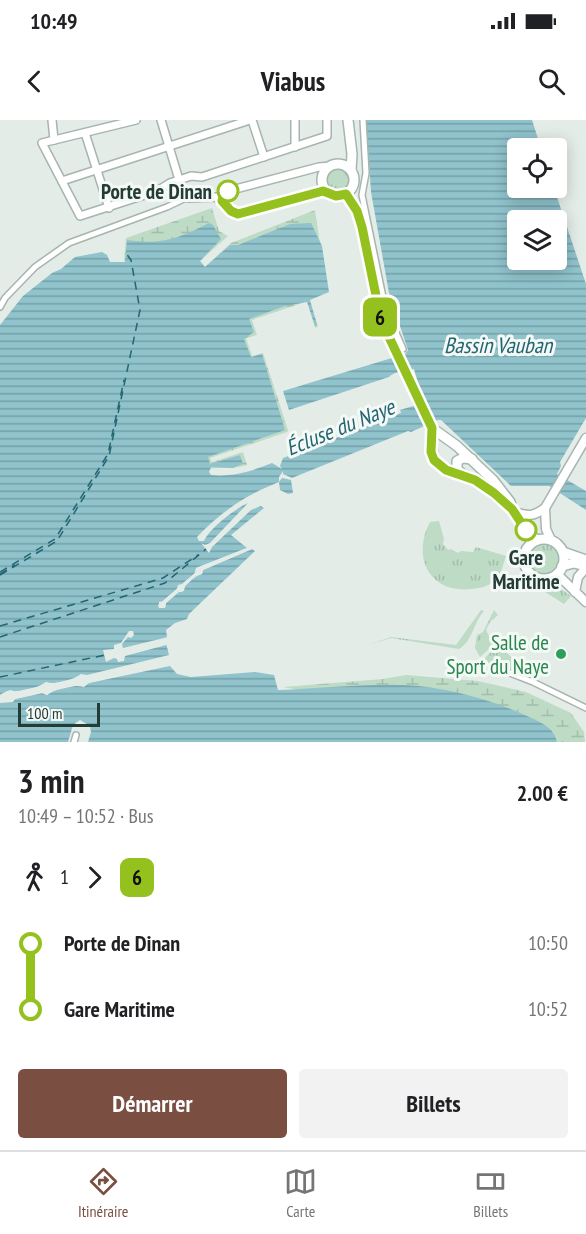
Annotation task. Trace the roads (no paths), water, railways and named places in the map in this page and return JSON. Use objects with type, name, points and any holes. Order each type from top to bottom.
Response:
[{"type":"main road","points":[[348,120],[354,183],[346,194],[336,196],[327,192],[323,184],[326,170],[351,158]]},
{"type":"main road","points":[[336,165],[351,170]]},
{"type":"main road","points":[[346,194],[357,211],[362,227],[378,309],[399,351],[434,433],[431,452],[439,465],[484,486],[513,511]]},
{"type":"main road","points":[[434,433],[472,459],[501,488],[527,532],[539,539],[551,540],[563,552],[586,560]]},
{"type":"main road","points":[[463,475],[457,469],[457,461],[463,458],[472,459]]},
{"type":"main road","points":[[527,532],[528,545]]},
{"type":"main road","points":[[539,539],[528,545],[525,550],[524,562],[529,573],[540,579],[552,577],[574,563],[586,567]]},
{"type":"main road","points":[[560,570],[563,552]]},
{"type":"street","points":[[52,120],[54,140]]},
{"type":"street","points":[[136,120],[42,143],[78,215],[82,216],[110,208],[157,191],[170,183],[180,184],[191,176],[202,177],[327,136],[327,120]]},
{"type":"street","points":[[161,120],[186,198]]},
{"type":"street","points":[[62,181],[251,120],[264,158]]},
{"type":"street","points":[[295,120],[295,147]]},
{"type":"street","points":[[363,120],[366,173],[362,195],[381,291],[399,351]]},
{"type":"street","points":[[85,133],[110,208]]},
{"type":"street","points":[[222,201],[224,194],[228,191],[319,167],[336,165]]},
{"type":"street","points":[[0,307],[5,298],[35,267],[69,243],[186,198],[216,197],[231,211],[242,213],[327,192]]},
{"type":"street","points":[[513,511],[529,517],[538,514],[546,506],[586,438]]},
{"type":"street","points":[[546,506],[546,529],[551,540]]},
{"type":"street","points":[[539,539],[546,529]]},
{"type":"street","points":[[575,592],[578,577],[586,567]]},
{"type":"street","points":[[560,570],[575,592],[586,602]]},
{"type":"street","points":[[502,670],[533,682],[586,708]]},
{"type":"street","points":[[74,742],[76,735]]},
{"type":"water","name":"Bassin Vauban","points":[[366,120],[532,120],[538,138],[507,138],[507,198],[557,198],[561,210],[507,210],[507,270],[567,270],[567,227],[586,284],[586,418],[560,462],[561,466],[557,474],[586,491],[586,510],[549,486],[511,486],[441,420],[292,478],[283,474],[283,471],[279,482],[235,505],[197,537],[199,541],[204,541],[223,519],[248,503],[210,543],[205,545],[201,543],[209,553],[212,547],[251,510],[261,506],[264,508],[231,535],[247,548],[196,568],[195,573],[158,605],[159,608],[165,608],[166,603],[182,592],[190,581],[202,574],[203,570],[252,549],[255,551],[189,614],[187,619],[175,623],[166,630],[165,639],[169,655],[87,675],[81,674],[64,681],[46,682],[28,690],[10,690],[0,695],[0,325],[23,296],[75,257],[102,252],[107,255],[110,262],[125,262],[127,240],[160,241],[188,233],[209,223],[213,225],[221,239],[200,261],[205,267],[230,245],[238,245],[290,224],[311,223],[322,246],[329,292],[310,300],[317,325],[315,326],[307,302],[285,306],[249,319],[254,332],[244,339],[251,357],[262,354],[285,430],[208,457],[210,464],[240,455],[243,464],[233,468],[211,467],[209,472],[211,475],[242,473],[272,463],[282,469],[280,466],[283,458],[401,413],[400,410],[424,403],[414,369],[289,410],[283,391],[405,354],[408,350],[389,293],[371,192]]},
{"type":"water","points":[[282,478],[291,480],[293,493],[288,494],[280,490],[279,482]]},
{"type":"water","points":[[170,666],[177,674],[191,677],[255,672],[274,675],[278,690],[383,685],[447,690],[497,704],[537,720],[553,732],[557,742],[88,742],[90,726],[80,720],[73,725],[68,742],[0,742],[0,703],[13,702],[15,699],[42,693],[47,695],[69,687],[84,687],[89,683]]},
{"type":"place","name":"Porte de Dinan","points":[[228,191]]},
{"type":"place","name":"Gare Maritime","points":[[526,530]]},
{"type":"place","name":"Salle de Sport du Naye","points":[[561,654]]},
{"type":"water label","name":"Écluse du Naye","points":[[340,427]]}]
